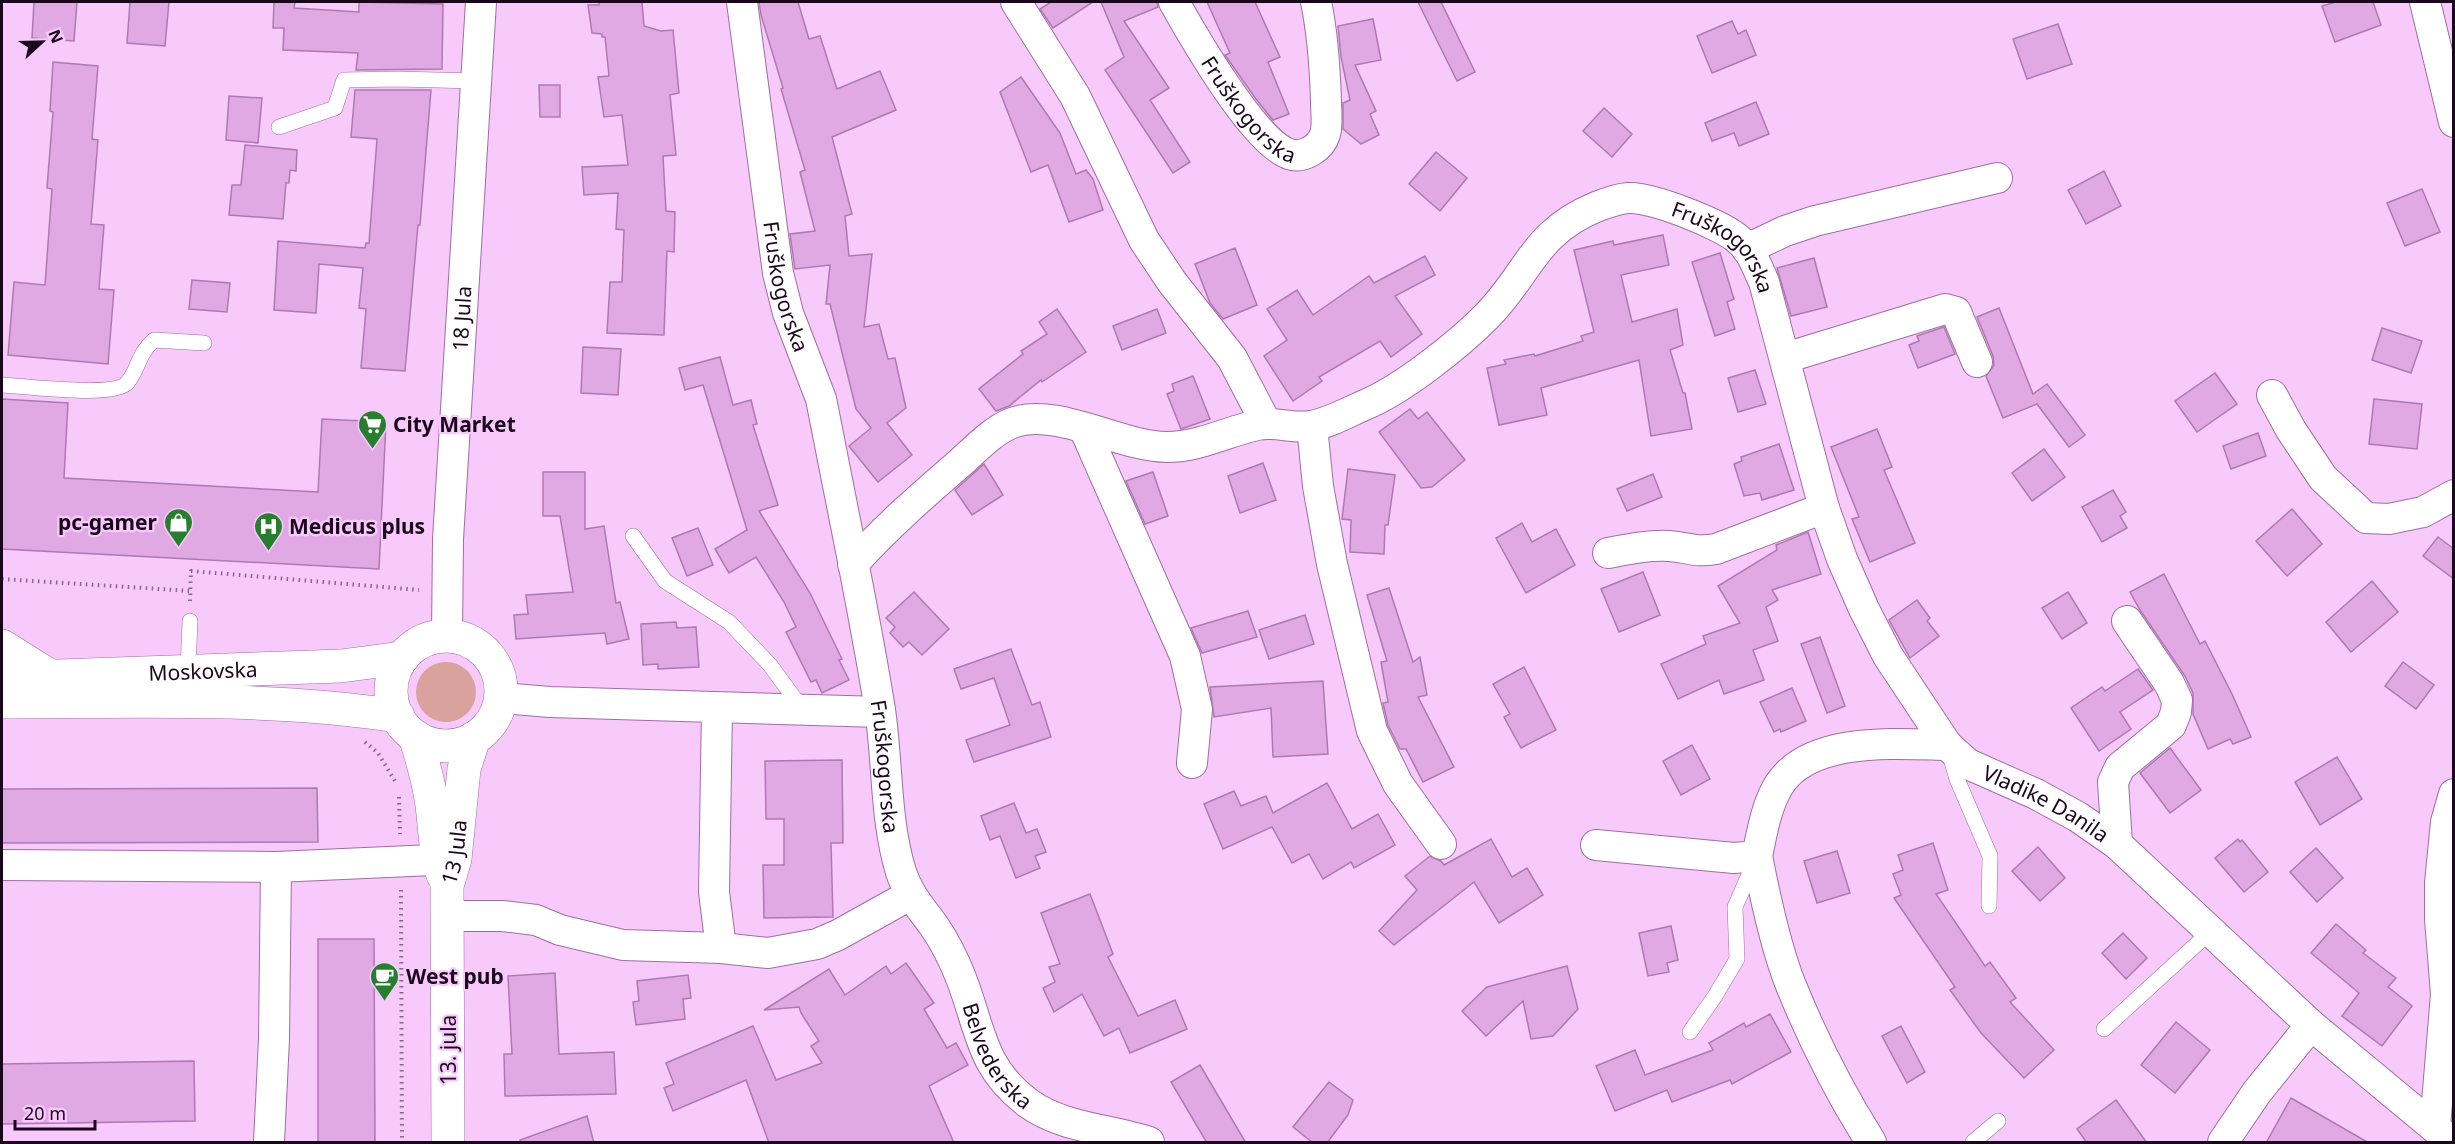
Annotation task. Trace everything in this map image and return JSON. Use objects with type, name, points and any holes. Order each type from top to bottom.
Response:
[{"type":"main road","points":[[447,636],[476,645],[488,655],[496,668],[501,698],[496,714],[487,728],[474,738],[460,744],[444,746],[429,743],[406,726],[392,702],[392,686],[395,671],[402,658],[415,646],[430,639],[447,636]]},
{"type":"main road","points":[[2,646],[50,676]]},
{"type":"main road","name":"Moskovska","points":[[2,678],[344,666],[402,658]]},
{"type":"main road","name":"Moskovska","points":[[2,702],[189,703],[333,707],[406,726]]},
{"type":"main road","name":"13 Jula","points":[[406,726],[426,771],[447,880]]},
{"type":"main road","name":"13 Jula","points":[[447,880],[464,769],[474,738]]},
{"type":"main road","name":"13. jula","points":[[447,880],[448,1143]]},
{"type":"street","name":"18 Jula","points":[[447,636],[448,539],[481,2]]},
{"type":"street","name":"Fruškogorska","points":[[742,2],[778,273],[788,314],[821,399],[880,712],[894,843],[901,873],[910,895]]},
{"type":"street","points":[[1017,2],[1075,96],[1144,240],[1172,282],[1232,358],[1266,423]]},
{"type":"street","name":"Fruškogorska","points":[[1174,2],[1193,37],[1247,117],[1274,145],[1290,155],[1304,155],[1314,150],[1325,134],[1324,48],[1316,2]]},
{"type":"street","points":[[2425,2],[2449,78],[2454,122]]},
{"type":"street","points":[[1747,249],[1785,231],[1815,221],[1997,178]]},
{"type":"street","name":"Fruškogorska","points":[[853,564],[880,533],[994,433],[1014,422],[1040,419],[1084,428],[1136,443],[1165,447],[1193,445],[1266,423],[1312,426],[1371,402],[1401,385],[1488,315],[1541,244],[1563,224],[1587,211],[1629,197],[1668,206],[1739,239],[1747,249],[1764,282],[1824,508],[1842,559],[1888,656],[1947,745]]},
{"type":"street","points":[[1785,358],[1945,309],[1956,312],[1977,362]]},
{"type":"street","points":[[2272,395],[2291,430],[2323,478],[2366,518],[2389,519],[2423,512],[2454,495]]},
{"type":"street","points":[[1312,426],[1318,486],[1332,564],[1372,731],[1398,784],[1441,844]]},
{"type":"street","points":[[1084,428],[1185,656],[1197,709],[1192,763]]},
{"type":"street","points":[[1608,553],[1646,546],[1672,546],[1701,552],[1716,549],[1824,508]]},
{"type":"street","points":[[2117,844],[2113,782],[2120,767],[2171,725],[2176,712],[2176,700],[2169,683],[2127,621]]},
{"type":"street","points":[[501,698],[717,708],[880,712]]},
{"type":"street","points":[[717,708],[714,892],[721,948]]},
{"type":"street","points":[[1871,1143],[1838,1090],[1791,987],[1765,894],[1757,856],[1768,808],[1779,784],[1799,766],[1819,756],[1847,747],[1879,743],[1947,745]]},
{"type":"street","name":"Vladike Danila","points":[[1947,745],[1968,764],[2036,794],[2078,817],[2117,844],[2311,1025],[2444,1135]]},
{"type":"street","points":[[2444,1135],[2446,994],[2440,919],[2447,885],[2446,822],[2454,794]]},
{"type":"street","points":[[1596,845],[1734,858],[1757,856]]},
{"type":"street","points":[[2,865],[276,867],[400,863],[447,880],[502,916],[536,920],[560,930],[623,945],[721,948],[768,953],[817,944],[838,935],[910,895]]},
{"type":"street","points":[[269,1143],[274,1039],[276,867]]},
{"type":"street","name":"Belvederska","points":[[910,895],[951,953],[987,1055],[1004,1082],[1030,1104],[1059,1119],[1149,1143]]},
{"type":"street","points":[[2223,1143],[2257,1092],[2311,1025]]},
{"type":"lane","points":[[279,127],[335,108],[344,80],[476,81]]},
{"type":"lane","points":[[2,385],[96,391],[117,390],[127,383],[143,350],[154,340],[204,343]]},
{"type":"lane","points":[[633,536],[665,581],[729,622],[770,665],[803,710]]},
{"type":"lane","points":[[188,670],[190,621]]},
{"type":"lane","points":[[1947,745],[1957,779],[1990,856],[1989,906]]},
{"type":"lane","points":[[1690,1032],[1737,959],[1735,908],[1757,856]]},
{"type":"lane","points":[[2104,1029],[2211,931]]},
{"type":"lane","points":[[1973,1143],[1998,1121]]},
{"type":"path","points":[[190,621],[191,571],[421,591]]},
{"type":"path","points":[[2,579],[191,591]]},
{"type":"path","points":[[362,740],[378,753],[396,784]]},
{"type":"path","points":[[399,792],[402,1143]]},
{"type":"shaded area","points":[[446,662],[458,664],[471,675],[476,692],[474,704],[463,717],[446,722],[434,720],[421,709],[416,692],[418,680],[429,667]]},
{"type":"building","points":[[34,2],[77,2],[74,41],[32,38]]},
{"type":"building","points":[[130,2],[169,2],[165,46],[127,43]]},
{"type":"building","points":[[274,2],[295,2],[294,8],[359,12],[359,2],[443,4],[442,69],[356,70],[358,53],[283,50],[284,28],[273,28]]},
{"type":"building","points":[[599,2],[642,2],[644,26],[661,31],[673,30],[679,93],[670,95],[676,155],[663,156],[666,211],[675,212],[674,252],[667,251],[664,335],[607,333],[610,282],[622,282],[624,230],[616,229],[618,193],[584,195],[582,167],[628,165],[622,115],[604,117],[598,77],[609,76],[605,37],[602,37],[602,34],[592,33],[588,5],[599,5]]},
{"type":"building","points":[[759,2],[798,2],[809,39],[820,36],[837,89],[880,71],[896,110],[832,137],[852,214],[845,216],[849,256],[872,254],[864,327],[879,324],[888,359],[895,358],[906,408],[887,423],[912,455],[878,482],[849,446],[871,428],[856,409],[830,304],[826,304],[830,265],[795,269],[790,234],[815,231],[800,172],[805,170]]},
{"type":"building","points":[[1051,2],[1093,2],[1053,28],[1040,9]]},
{"type":"building","points":[[1101,2],[1157,2],[1158,7],[1124,21],[1169,88],[1150,100],[1190,162],[1173,173],[1105,70],[1124,57]]},
{"type":"building","points":[[1207,2],[1255,2],[1280,57],[1268,62],[1289,114],[1273,120],[1256,99],[1225,55],[1230,53]]},
{"type":"building","points":[[1418,2],[1441,2],[1475,72],[1457,81]]},
{"type":"building","points":[[2336,2],[2373,2],[2381,25],[2335,42],[2322,6]]},
{"type":"building","points":[[1373,19],[1381,60],[1355,65],[1376,111],[1370,114],[1379,135],[1361,144],[1343,129],[1343,103],[1350,100],[1341,57],[1338,26]]},
{"type":"building","points":[[1732,21],[1738,34],[1746,30],[1756,55],[1712,73],[1697,36]]},
{"type":"building","points":[[2058,24],[2072,64],[2027,79],[2013,39]]},
{"type":"building","points":[[53,62],[98,66],[92,139],[98,140],[91,224],[104,225],[99,289],[114,290],[108,364],[8,355],[14,282],[45,285],[52,189],[47,188],[53,112],[50,111]]},
{"type":"building","points":[[1021,77],[1060,133],[1076,174],[1086,170],[1093,179],[1103,210],[1069,222],[1048,165],[1031,172],[1000,92]]},
{"type":"building","points":[[539,85],[560,85],[560,117],[540,117]]},
{"type":"building","points":[[355,90],[431,90],[405,371],[361,368],[366,309],[359,308],[363,268],[319,264],[316,313],[274,310],[278,241],[365,248],[366,243],[369,243],[377,139],[351,137]]},
{"type":"building","points":[[229,96],[262,98],[258,143],[226,140]]},
{"type":"building","points":[[1756,102],[1769,134],[1739,146],[1734,133],[1712,141],[1705,123]]},
{"type":"building","points":[[1604,108],[1632,134],[1612,157],[1583,131]]},
{"type":"building","points":[[245,145],[297,150],[296,171],[290,170],[289,183],[286,183],[283,219],[229,215],[232,185],[241,185]]},
{"type":"building","points":[[1436,152],[1467,178],[1440,211],[1409,184]]},
{"type":"building","points":[[2104,171],[2121,206],[2086,224],[2068,190]]},
{"type":"building","points":[[2422,189],[2440,232],[2405,246],[2387,203]]},
{"type":"building","points":[[1663,235],[1669,265],[1621,275],[1632,322],[1677,309],[1683,345],[1670,350],[1683,393],[1685,393],[1692,429],[1651,436],[1639,360],[1541,388],[1547,415],[1499,425],[1487,368],[1506,364],[1504,360],[1534,354],[1535,356],[1583,341],[1581,336],[1594,332],[1574,250],[1613,241],[1614,245]]},
{"type":"building","points":[[1235,248],[1257,305],[1223,319],[1210,303],[1195,264]]},
{"type":"building","points":[[1720,253],[1734,299],[1727,302],[1735,329],[1715,336],[1692,262]]},
{"type":"building","points":[[1425,256],[1435,275],[1395,296],[1422,334],[1391,357],[1380,341],[1319,377],[1322,381],[1293,401],[1264,356],[1287,340],[1267,309],[1297,290],[1313,315],[1369,276],[1374,283]]},
{"type":"building","points":[[1814,258],[1827,307],[1791,316],[1777,268]]},
{"type":"building","points":[[192,280],[230,283],[227,312],[189,309]]},
{"type":"building","points":[[1999,308],[2033,394],[2047,384],[2085,435],[2069,447],[2037,404],[2003,418],[1986,376],[1994,365],[1993,356],[1977,317]]},
{"type":"building","points":[[1057,309],[1086,352],[1042,382],[1041,380],[1009,406],[996,411],[979,389],[1023,354],[1021,351],[1047,334],[1039,322]]},
{"type":"building","points":[[1157,309],[1166,333],[1122,350],[1113,326]]},
{"type":"building","points":[[1944,327],[1955,354],[1918,368],[1909,345],[1919,341],[1917,336]]},
{"type":"building","points":[[2382,328],[2422,341],[2411,373],[2372,360]]},
{"type":"building","points":[[583,347],[621,349],[618,395],[581,393]]},
{"type":"building","points":[[720,357],[733,405],[751,400],[757,424],[753,425],[778,505],[759,511],[810,593],[842,659],[839,660],[849,680],[822,693],[816,680],[811,682],[786,632],[796,627],[784,602],[756,557],[729,573],[715,549],[747,530],[703,385],[685,390],[679,368]]},
{"type":"building","points":[[1755,370],[1766,404],[1738,412],[1728,378]]},
{"type":"building","points":[[2215,373],[2237,404],[2197,432],[2175,401]]},
{"type":"building","points":[[1193,376],[1210,419],[1181,429],[1167,394],[1174,391],[1172,384]]},
{"type":"building","points":[[2,399],[68,403],[64,478],[318,492],[322,419],[386,422],[379,569],[2,549]]},
{"type":"building","points":[[2374,399],[2422,404],[2417,449],[2369,444]]},
{"type":"building","points":[[1410,409],[1418,419],[1427,412],[1465,460],[1432,487],[1421,488],[1379,432]]},
{"type":"building","points":[[1877,429],[1892,467],[1884,470],[1915,543],[1870,562],[1852,519],[1859,517],[1831,447]]},
{"type":"building","points":[[2258,433],[2266,456],[2231,469],[2223,446]]},
{"type":"building","points":[[1779,444],[1794,490],[1762,500],[1760,493],[1744,496],[1734,464],[1742,461],[1741,457]]},
{"type":"building","points":[[2044,449],[2065,477],[2032,501],[2012,473]]},
{"type":"building","points":[[1263,463],[1276,500],[1240,513],[1228,476]]},
{"type":"building","points":[[984,464],[1003,495],[972,515],[955,490]]},
{"type":"building","points":[[1348,469],[1395,475],[1388,525],[1385,525],[1384,554],[1350,552],[1351,520],[1342,519]]},
{"type":"building","points":[[543,472],[585,472],[585,529],[604,526],[616,603],[620,602],[629,639],[607,644],[605,633],[516,639],[514,615],[528,614],[526,595],[573,592],[560,516],[543,516]]},
{"type":"building","points":[[1153,472],[1168,516],[1145,524],[1126,481]]},
{"type":"building","points":[[1653,474],[1662,497],[1627,511],[1617,489]]},
{"type":"building","points":[[2113,490],[2126,512],[2120,516],[2127,528],[2102,542],[2082,507]]},
{"type":"building","points":[[2292,509],[2322,544],[2287,576],[2256,541]]},
{"type":"building","points":[[1522,523],[1532,542],[1556,529],[1575,565],[1526,593],[1496,538]]},
{"type":"building","points":[[698,528],[713,565],[687,576],[672,538]]},
{"type":"building","points":[[1808,532],[1821,574],[1772,590],[1778,600],[1766,607],[1778,641],[1753,650],[1764,680],[1724,694],[1719,680],[1678,699],[1661,664],[1706,644],[1703,636],[1740,623],[1718,586],[1777,550],[1776,545]]},
{"type":"building","points":[[2438,537],[2454,549],[2454,579],[2423,556]]},
{"type":"building","points":[[1643,572],[1660,615],[1619,632],[1601,589]]},
{"type":"building","points":[[2164,574],[2200,644],[2205,641],[2251,737],[2233,744],[2230,739],[2208,749],[2193,714],[2193,693],[2185,676],[2130,592]]},
{"type":"building","points":[[2372,581],[2398,612],[2351,652],[2326,622]]},
{"type":"building","points":[[1389,588],[1413,662],[1420,657],[1427,695],[1418,697],[1454,767],[1423,782],[1406,749],[1400,749],[1388,725],[1383,703],[1388,702],[1381,662],[1387,661],[1367,595]]},
{"type":"building","points":[[914,592],[949,629],[922,655],[909,642],[903,647],[890,633],[895,627],[886,618]]},
{"type":"building","points":[[2068,592],[2087,623],[2062,639],[2042,608]]},
{"type":"building","points":[[1917,600],[1930,618],[1927,621],[1939,636],[1910,658],[1889,620]]},
{"type":"building","points":[[1248,611],[1257,637],[1202,653],[1191,628]]},
{"type":"building","points":[[1305,615],[1314,644],[1269,659],[1259,630]]},
{"type":"building","points":[[676,622],[677,628],[696,627],[699,667],[658,669],[658,664],[643,665],[641,624]]},
{"type":"building","points":[[1820,637],[1845,706],[1827,713],[1801,644]]},
{"type":"building","points":[[1011,649],[1032,705],[1040,702],[1051,737],[974,762],[966,740],[1010,725],[994,678],[961,689],[954,669]]},
{"type":"building","points":[[2403,662],[2434,685],[2416,709],[2385,686]]},
{"type":"building","points":[[1524,667],[1556,730],[1521,748],[1504,717],[1510,714],[1493,684]]},
{"type":"building","points":[[2138,669],[2153,690],[2120,712],[2131,729],[2099,751],[2071,708],[2102,687],[2105,691]]},
{"type":"building","points":[[1323,681],[1328,754],[1273,757],[1271,708],[1214,717],[1210,687]]},
{"type":"building","points":[[1792,688],[1806,721],[1781,732],[1780,729],[1774,732],[1760,702]]},
{"type":"building","points":[[1692,745],[1710,779],[1681,795],[1663,761]]},
{"type":"building","points":[[2170,748],[2201,790],[2170,813],[2140,773]]},
{"type":"building","points":[[2337,757],[2362,799],[2320,825],[2295,782]]},
{"type":"building","points":[[842,760],[843,843],[831,843],[833,917],[764,918],[763,865],[784,865],[784,819],[766,819],[765,761]]},
{"type":"building","points":[[1327,783],[1352,829],[1378,814],[1395,845],[1354,868],[1351,862],[1323,879],[1309,854],[1292,863],[1272,827],[1223,849],[1204,804],[1234,791],[1241,806],[1266,796],[1273,813]]},
{"type":"building","points":[[317,788],[318,842],[2,843],[2,789]]},
{"type":"building","points":[[1014,803],[1026,833],[1037,829],[1046,852],[1035,856],[1040,868],[1016,878],[1000,836],[990,840],[981,816]]},
{"type":"building","points":[[1491,839],[1512,877],[1527,868],[1543,895],[1499,923],[1474,882],[1394,945],[1379,931],[1417,890],[1405,876],[1430,856],[1444,865]]},
{"type":"building","points":[[2238,839],[2240,842],[2242,840],[2268,872],[2244,892],[2215,858]]},
{"type":"building","points":[[1933,843],[1948,890],[1936,894],[1985,966],[1990,962],[2016,998],[2010,1002],[2054,1050],[2024,1078],[1981,1033],[1950,990],[1955,987],[1894,898],[1901,895],[1893,874],[1903,870],[1898,855]]},
{"type":"building","points":[[2038,847],[2065,878],[2040,901],[2012,871]]},
{"type":"building","points":[[2316,848],[2343,878],[2317,902],[2290,872]]},
{"type":"building","points":[[1837,851],[1850,893],[1817,903],[1804,861]]},
{"type":"building","points":[[1090,894],[1113,954],[1108,957],[1138,1016],[1175,1000],[1187,1029],[1130,1053],[1119,1028],[1104,1036],[1082,994],[1054,1012],[1043,988],[1055,982],[1049,967],[1060,964],[1041,913]]},
{"type":"building","points":[[2336,924],[2366,950],[2363,953],[2396,978],[2388,987],[2412,1006],[2382,1046],[2342,1016],[2359,993],[2311,953]]},
{"type":"building","points":[[1671,926],[1678,960],[1667,963],[1669,972],[1648,976],[1639,933]]},
{"type":"building","points":[[2123,933],[2147,958],[2126,979],[2102,953]]},
{"type":"building","points":[[318,939],[374,939],[375,1143],[318,1143]]},
{"type":"building","points":[[906,963],[934,1003],[924,1009],[947,1048],[956,1043],[968,1065],[929,1086],[954,1143],[769,1143],[746,1080],[673,1111],[664,1088],[674,1084],[666,1063],[753,1026],[776,1080],[822,1063],[811,1046],[819,1041],[799,1007],[764,1010],[829,969],[845,995],[886,966],[891,974]]},
{"type":"building","points":[[1567,966],[1578,1009],[1553,1036],[1531,1039],[1523,1001],[1486,1036],[1462,1011],[1487,987]]},
{"type":"building","points":[[555,973],[559,1054],[614,1052],[616,1094],[505,1096],[504,1054],[512,1054],[508,976]]},
{"type":"building","points":[[688,975],[691,998],[683,999],[685,1019],[636,1025],[633,1002],[639,1001],[637,981]]},
{"type":"building","points":[[1770,1014],[1791,1052],[1732,1084],[1730,1080],[1672,1102],[1667,1090],[1615,1111],[1596,1066],[1635,1050],[1645,1075],[1713,1050],[1709,1043],[1744,1023],[1746,1027]]},
{"type":"building","points":[[2176,1022],[2210,1050],[2175,1093],[2141,1065]]},
{"type":"building","points":[[1901,1026],[1925,1072],[1907,1083],[1882,1036]]},
{"type":"building","points":[[194,1061],[195,1121],[2,1124],[2,1064]]},
{"type":"building","points":[[1200,1065],[1246,1143],[1207,1143],[1171,1082]]},
{"type":"building","points":[[1329,1082],[1353,1100],[1348,1115],[1327,1143],[1313,1143],[1293,1127]]},
{"type":"building","points":[[2291,1098],[2369,1143],[2266,1143]]},
{"type":"building","points":[[2116,1100],[2147,1143],[2087,1143],[2077,1129]]},
{"type":"building","points":[[587,1116],[594,1143],[520,1143],[520,1140]]},
{"type":"place","name":"City Market","points":[[372,450]]},
{"type":"place","name":"pc-gamer","points":[[178,548]]},
{"type":"place","name":"Medicus plus","points":[[268,552]]},
{"type":"place","name":"West pub","points":[[385,1002]]}]
